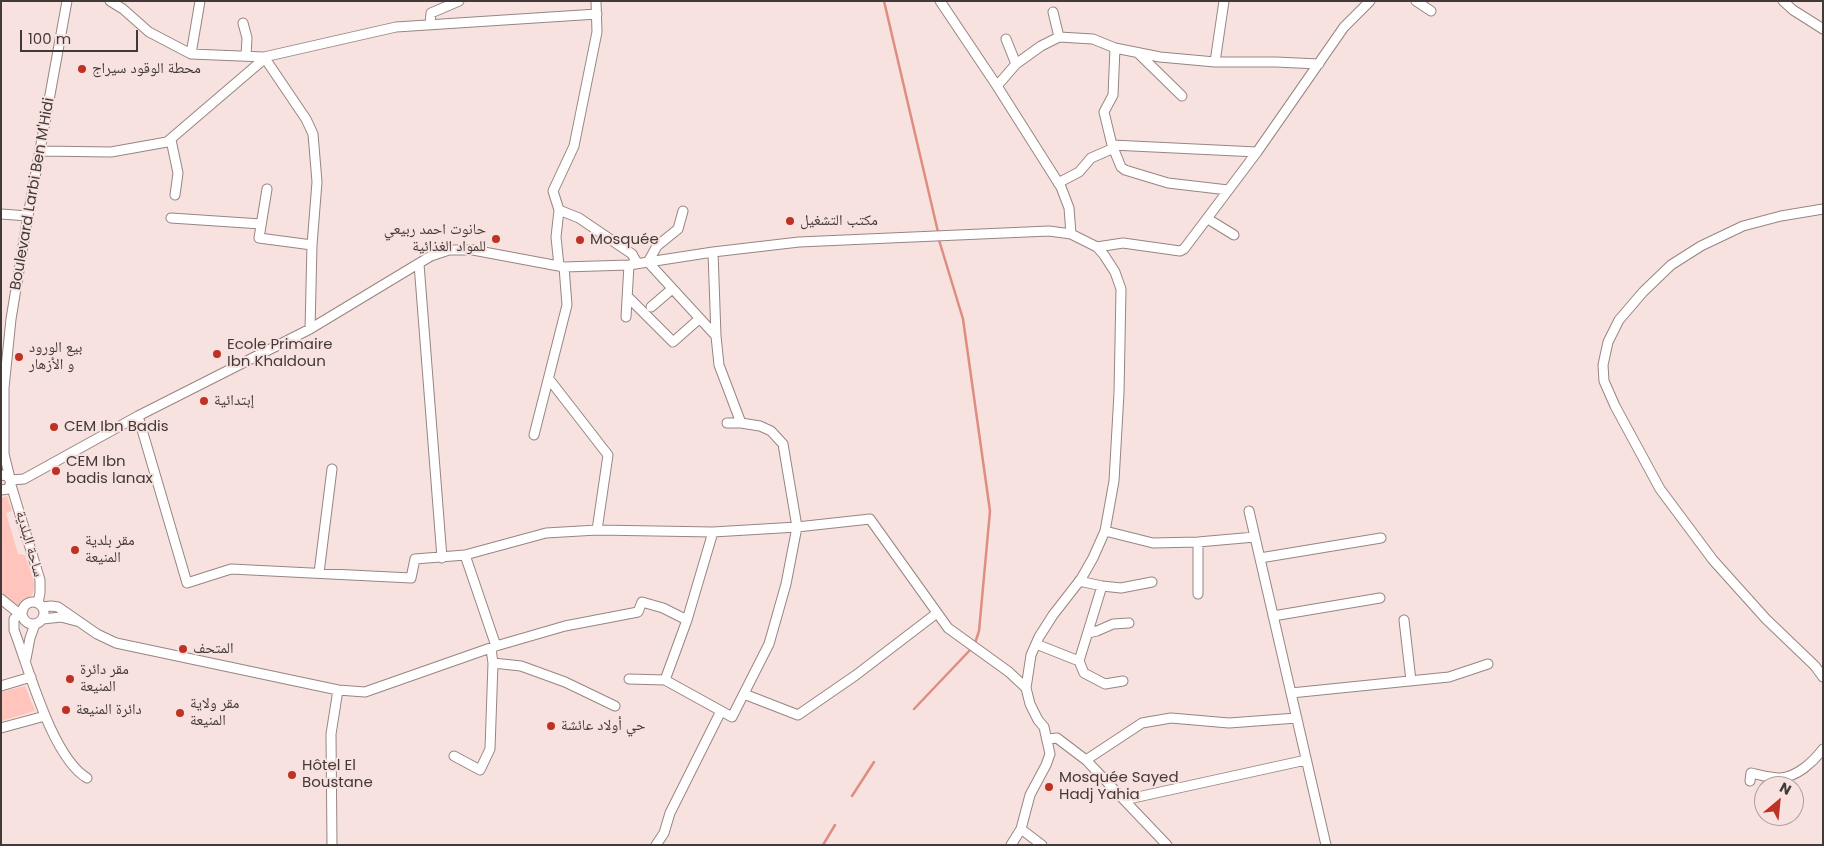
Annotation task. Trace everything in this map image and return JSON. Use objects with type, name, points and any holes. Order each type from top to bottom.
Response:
[{"type":"street","name":"Boulevard Larbi Ben M'Hidi","points":[[8,480],[3,434],[3,391],[11,319],[67,1]]},
{"type":"street","points":[[110,1],[125,5],[149,32],[191,54],[264,58],[396,27],[597,14]]},
{"type":"street","points":[[191,54],[200,1]]},
{"type":"street","points":[[430,24],[431,13],[459,1]]},
{"type":"street","points":[[534,435],[567,305],[556,237],[559,210],[553,191],[574,146],[598,32],[596,1]]},
{"type":"street","points":[[940,1],[997,86],[1058,183],[1069,208],[1071,234]]},
{"type":"street","points":[[1215,62],[1224,1]]},
{"type":"street","points":[[1097,247],[1123,243],[1180,251],[1184,248],[1208,219],[1257,152],[1344,27],[1370,1]]},
{"type":"street","points":[[1416,1],[1431,11]]},
{"type":"street","points":[[1783,1],[1793,10],[1823,29]]},
{"type":"street","points":[[1053,12],[1059,37]]},
{"type":"street","points":[[243,23],[247,38],[246,56]]},
{"type":"street","points":[[997,86],[1016,64],[1041,46],[1059,37],[1093,39],[1116,48],[1160,57],[1215,62],[1319,64]]},
{"type":"street","points":[[1006,39],[1016,64]]},
{"type":"street","points":[[1116,48],[1113,95],[1104,112],[1113,147],[1121,167],[1128,171],[1168,183],[1228,190]]},
{"type":"street","points":[[1138,53],[1182,96]]},
{"type":"street","points":[[40,151],[110,152],[167,142],[264,58]]},
{"type":"street","points":[[264,58],[306,119],[313,134],[317,182],[312,245],[310,328]]},
{"type":"street","points":[[171,140],[178,174],[175,195]]},
{"type":"street","points":[[1058,183],[1078,172],[1092,158],[1113,147],[1257,152]]},
{"type":"street","points":[[267,189],[259,238],[312,245]]},
{"type":"street","points":[[1823,209],[1781,216],[1743,226],[1701,246],[1671,265],[1643,292],[1620,320],[1608,342],[1603,365],[1604,381],[1615,406],[1660,488],[1713,560],[1766,619],[1816,666],[1823,677]]},
{"type":"street","points":[[559,210],[579,218],[632,254],[633,264],[626,317]]},
{"type":"street","points":[[648,262],[657,246],[678,229],[683,211]]},
{"type":"street","points":[[1,214],[28,216]]},
{"type":"street","points":[[171,218],[262,224]]},
{"type":"street","points":[[1208,219],[1234,236]]},
{"type":"street","points":[[1,490],[8,489],[8,480],[24,479],[138,416],[310,328],[431,256],[449,250],[460,249],[491,252],[562,267],[633,264],[713,252],[808,242],[1050,231],[1071,234],[1097,247],[1115,272],[1121,289],[1119,393],[1114,482],[1105,531],[1093,558],[1079,581],[1053,615],[1031,655],[1026,688],[1030,704],[1044,727],[1050,754],[1030,795],[1021,829],[1011,845]]},
{"type":"street","points":[[713,252],[719,365],[741,423]]},
{"type":"street","points":[[648,262],[716,336]]},
{"type":"street","points":[[419,264],[442,558]]},
{"type":"street","points":[[651,307],[672,289]]},
{"type":"street","points":[[628,297],[673,342],[699,319]]},
{"type":"street","points":[[1,321],[11,319]]},
{"type":"street","points":[[549,379],[608,455],[597,530]]},
{"type":"street","points":[[138,416],[187,583],[231,569],[411,578],[415,559],[465,555],[546,533],[597,530],[713,532],[797,528],[870,520],[948,628],[1009,672],[1026,688]]},
{"type":"street","points":[[629,679],[665,680],[732,717],[769,644],[786,584],[797,528],[783,444],[771,431],[760,426],[741,423],[727,424]]},
{"type":"street","points":[[319,573],[332,469]]},
{"type":"street","name":"ساحة البلدية","points":[[8,480],[40,580],[40,605]]},
{"type":"street","points":[[1249,511],[1326,845]]},
{"type":"street","points":[[1105,531],[1153,543],[1198,542],[1255,537]]},
{"type":"street","points":[[665,680],[687,620],[713,532]]},
{"type":"street","points":[[1260,558],[1381,538]]},
{"type":"street","points":[[1198,542],[1198,594]]},
{"type":"street","points":[[454,756],[480,770],[490,749],[494,647],[465,555]]},
{"type":"street","points":[[1079,581],[1121,588],[1152,582]]},
{"type":"street","points":[[1078,661],[1102,586]]},
{"type":"street","points":[[1273,616],[1380,598]]},
{"type":"street","points":[[1,599],[5,608],[21,613],[28,622],[61,617],[81,622]]},
{"type":"street","points":[[87,778],[74,768],[44,716],[14,630],[14,623],[31,602],[58,607],[97,634],[116,643],[338,690],[365,692],[494,647],[565,626],[638,612],[642,602],[663,608],[687,620]]},
{"type":"street","points":[[26,662],[28,646],[44,612],[40,605]]},
{"type":"street","points":[[744,694],[798,715],[856,675],[937,613]]},
{"type":"street","points":[[1404,620],[1411,681]]},
{"type":"street","points":[[1088,633],[1113,624],[1129,623]]},
{"type":"street","points":[[1036,644],[1078,661],[1084,673],[1105,684],[1123,681]]},
{"type":"street","points":[[493,663],[521,666],[565,682],[616,706]]},
{"type":"street","points":[[1291,693],[1449,676],[1488,664]]},
{"type":"street","points":[[1,686],[31,677]]},
{"type":"street","points":[[332,845],[332,734],[338,690]]},
{"type":"street","points":[[656,845],[664,833],[670,813],[721,711]]},
{"type":"street","points":[[1,728],[44,716]]},
{"type":"street","points":[[1086,760],[1142,723],[1171,718],[1229,723],[1297,718]]},
{"type":"street","points":[[1048,739],[1057,738],[1086,760],[1167,845]]},
{"type":"street","points":[[1791,776],[1800,771],[1823,749]]},
{"type":"street","points":[[1124,800],[1306,760]]},
{"type":"street","points":[[1750,781],[1751,774],[1758,776]]},
{"type":"street","points":[[1021,829],[1042,845]]},
{"type":"shaded area","points":[[7,496],[12,511],[6,513],[18,554],[25,555],[34,584],[31,596],[18,605],[5,599],[1,588],[1,498]]},
{"type":"shaded area","points":[[25,686],[35,711],[1,721],[1,692]]},
{"type":"waterway","points":[[884,1],[938,232]]},
{"type":"waterway","points":[[939,240],[963,319],[990,511],[979,631],[975,643]]},
{"type":"waterway","points":[[914,709],[971,649]]},
{"type":"waterway","points":[[852,796],[874,762]]},
{"type":"waterway","points":[[823,845],[835,825]]},
{"type":"place","name":"محطة الوقود سيراج","points":[[82,69]]},
{"type":"place","name":"مكتب التشغيل","points":[[790,221]]},
{"type":"place","name":"حانوت احمد ربيعي للمواد الغذائية","points":[[496,239]]},
{"type":"place","name":"Mosquée","points":[[580,240]]},
{"type":"place","name":"Ecole Primaire Ibn Khaldoun","points":[[217,354]]},
{"type":"place","name":"بيع الورود و الأزهار","points":[[19,357]]},
{"type":"place","name":"إبتدائية","points":[[204,401]]},
{"type":"place","name":"CEM Ibn Badis","points":[[54,427]]},
{"type":"place","name":"CEM Ibn badis lanax","points":[[56,471]]},
{"type":"place","name":"مقر بلدية المنيعة","points":[[75,550]]},
{"type":"place","name":"المتحف","points":[[183,649]]},
{"type":"place","name":"مقر دائرة المنيعة","points":[[70,679]]},
{"type":"place","name":"دائرة المنيعة","points":[[66,710]]},
{"type":"place","name":"مقر ولاية المنيعة","points":[[180,713]]},
{"type":"place","name":"حي أولاد عائشة","points":[[551,726]]},
{"type":"place","name":"Hôtel El Boustane","points":[[292,775]]},
{"type":"place","name":"Mosquée Sayed Hadj Yahia","points":[[1049,787]]}]
